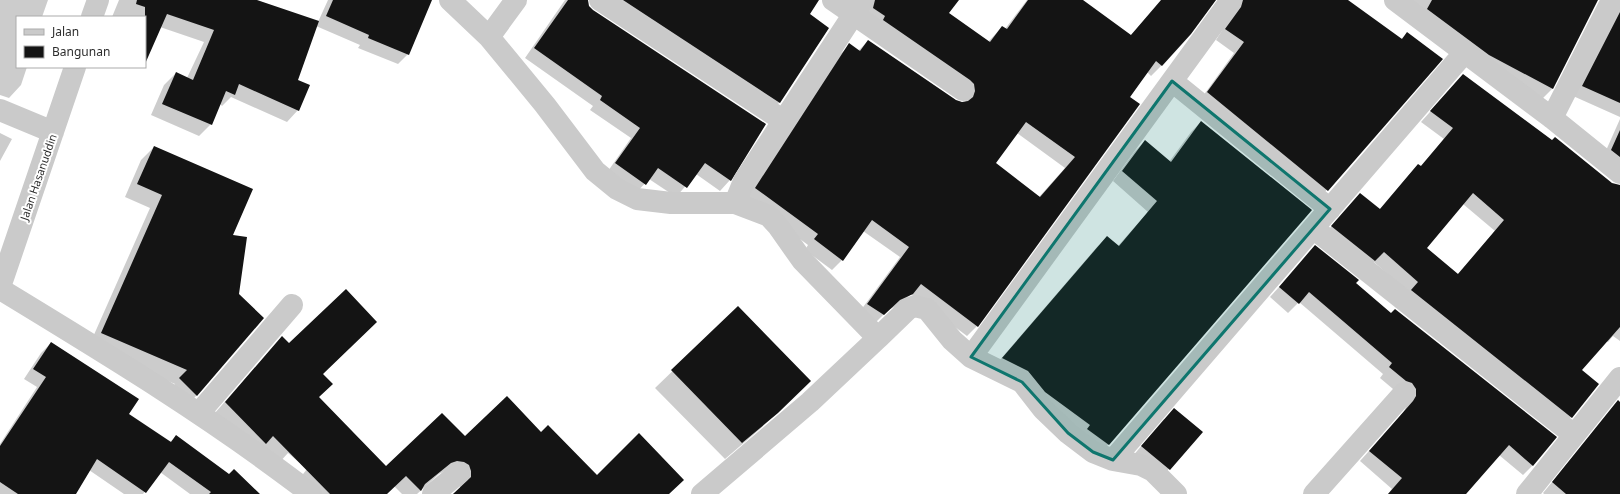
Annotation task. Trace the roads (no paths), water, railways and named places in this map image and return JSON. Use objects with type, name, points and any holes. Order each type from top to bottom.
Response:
[{"type":"street","points":[[92,16],[98,0]]},
{"type":"street","points":[[450,0],[489,37],[537,94],[595,172],[617,189],[637,199],[671,203],[735,203],[769,216],[778,226],[802,260],[878,338]]},
{"type":"street","points":[[489,37],[516,0]]},
{"type":"street","points":[[600,0],[784,121]]},
{"type":"street","points":[[833,0],[859,7],[963,90]]},
{"type":"street","points":[[972,357],[1231,0]]},
{"type":"street","points":[[1395,0],[1552,118],[1620,173]]},
{"type":"street","points":[[1552,118],[1612,0]]},
{"type":"street","points":[[735,203],[744,181],[859,7]]},
{"type":"street","points":[[1113,460],[1465,52]]},
{"type":"street","name":"Jalan Hasanuddin","points":[[0,288],[75,68]]},
{"type":"street","points":[[1172,82],[1330,209]]},
{"type":"street","points":[[0,110],[53,132]]},
{"type":"street","points":[[1313,228],[1574,435]]},
{"type":"street","points":[[0,288],[132,369],[199,413],[311,494]]},
{"type":"street","points":[[199,413],[292,305]]},
{"type":"street","points":[[702,494],[810,402],[908,309],[915,306],[927,309],[952,340],[972,357],[1022,382],[1043,409],[1068,433],[1093,452],[1113,460],[1141,465],[1153,471],[1176,494]]},
{"type":"street","points":[[1527,494],[1620,378]]},
{"type":"street","points":[[1314,494],[1404,393]]},
{"type":"street","points":[[433,494],[459,473]]}]
